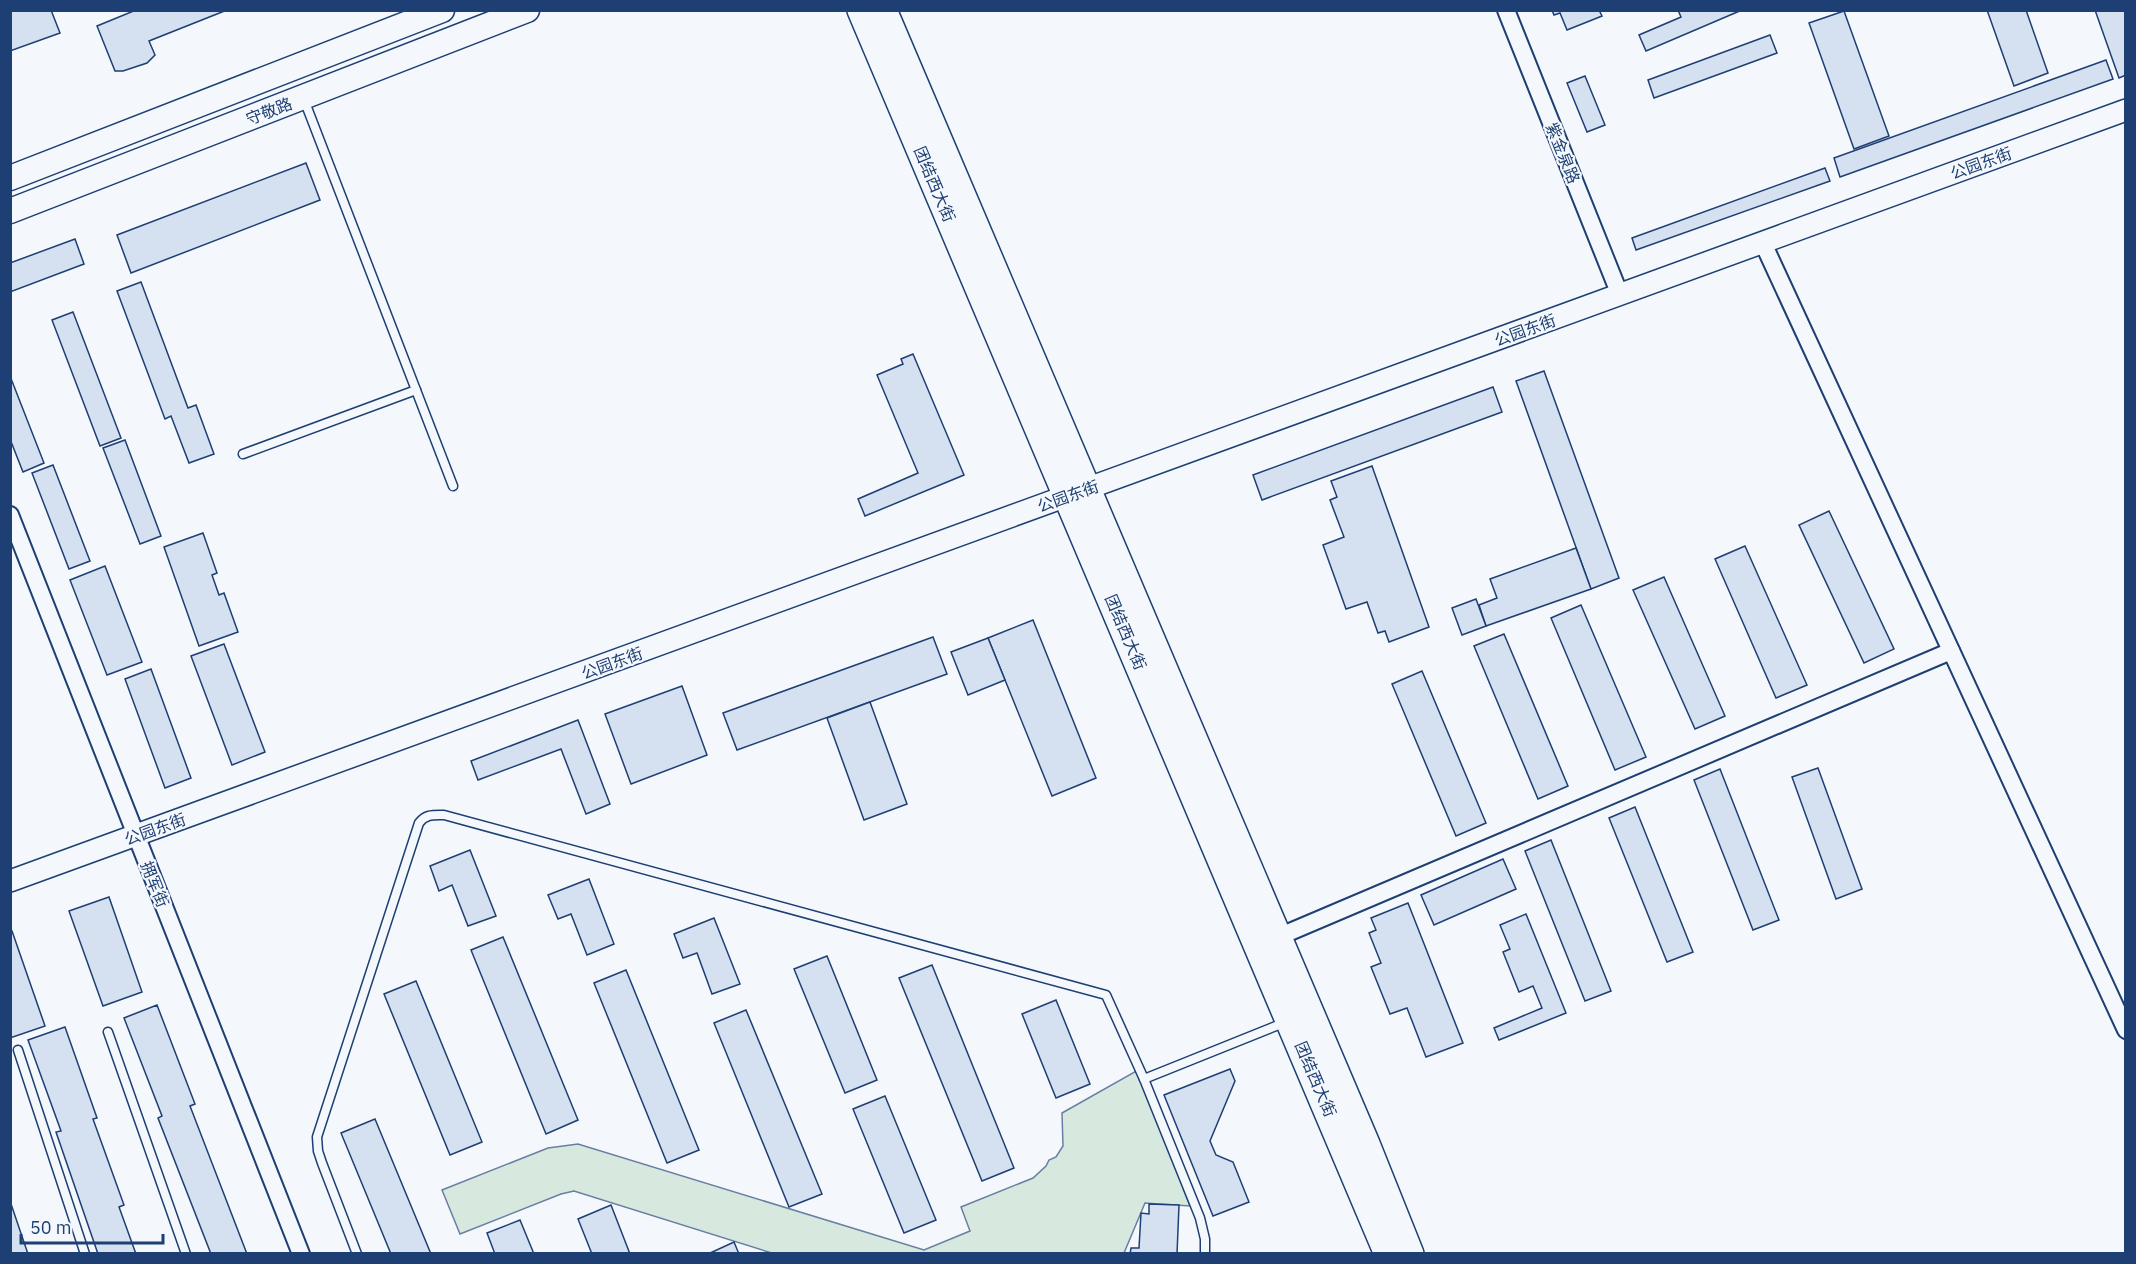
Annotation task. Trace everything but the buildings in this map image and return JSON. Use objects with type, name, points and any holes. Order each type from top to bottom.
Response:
[{"type":"main road","name":"守敬路","points":[[10,178],[442,10]]},
{"type":"main road","name":"守敬路","points":[[10,211],[527,10]]},
{"type":"main road","name":"团结西大街","points":[[861,10],[1278,937],[1410,1254]]},
{"type":"main road","name":"团结西大街","points":[[883,10],[1077,493],[1388,1254]]},
{"type":"street","name":"紫金泉路","points":[[1506,10],[1620,295]]},
{"type":"street","name":"公园东街","points":[[10,881],[2126,110]]},
{"type":"street","points":[[1763,243],[2126,1030]]},
{"type":"street","name":"拥军街","points":[[10,515],[296,1252]]},
{"type":"street","points":[[1278,937],[1951,651]]},
{"type":"lane","points":[[303,97],[453,486]]},
{"type":"lane","points":[[243,454],[416,390]]},
{"type":"lane","points":[[357,1254],[322,1163],[317,1137],[419,823],[431,814],[444,815],[1106,995],[1144,1079],[1200,1218],[1205,1239],[1205,1254]]},
{"type":"lane","points":[[1144,1079],[1291,1020]]},
{"type":"lane","points":[[108,1032],[186,1254]]},
{"type":"lane","points":[[18,1050],[85,1254]]},
{"type":"shaded area","points":[[1138,1070],[1190,1206],[1145,1203],[1124,1253],[775,1254],[574,1191],[460,1234],[442,1190],[548,1148],[578,1144],[924,1250],[970,1231],[961,1207],[1033,1178],[1049,1160],[1056,1157],[1063,1146],[1062,1113]]}]
